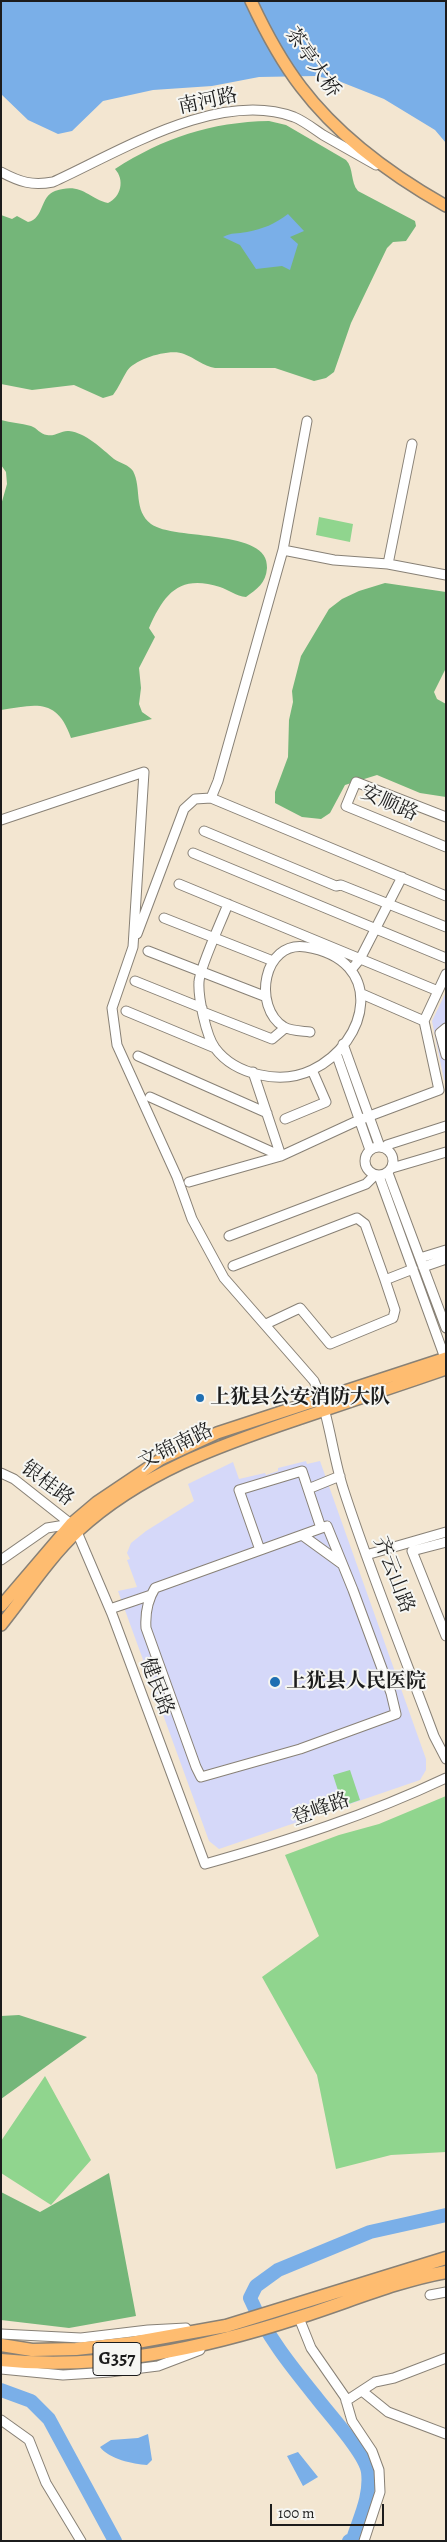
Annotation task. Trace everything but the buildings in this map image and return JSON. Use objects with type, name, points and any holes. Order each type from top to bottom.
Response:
[{"type":"highway","name":"G357","points":[[1,2345],[32,2350],[76,2350],[228,2332],[295,2304],[446,2258]]},
{"type":"highway","name":"G357","points":[[1,2360],[71,2363],[131,2357],[228,2332],[299,2318],[446,2272]]},
{"type":"main road","name":"茶亭大桥","points":[[251,1],[275,47],[301,88],[330,119],[417,189],[446,206]]},
{"type":"main road","name":"文锦南路","points":[[1,1606],[74,1528],[166,1470],[216,1447],[446,1358]]},
{"type":"main road","name":"文锦南路","points":[[324,1404],[446,1370]]},
{"type":"main road","name":"文锦南路","points":[[1,1626],[74,1528]]},
{"type":"street","name":"南河路","points":[[1,172],[22,183],[38,184],[53,182],[139,139],[203,117],[243,110],[264,111],[296,118],[417,189]]},
{"type":"street","points":[[211,798],[218,781],[283,550],[308,421]]},
{"type":"street","points":[[388,564],[412,444]]},
{"type":"street","points":[[283,550],[334,560],[388,564],[446,575]]},
{"type":"street","points":[[1,820],[144,772],[133,947]]},
{"type":"street","name":"安顺路","points":[[446,818],[356,782],[346,806],[446,847]]},
{"type":"street","points":[[133,947],[184,809],[195,799],[211,798],[446,896]]},
{"type":"street","points":[[204,831],[336,886],[341,885],[446,927]]},
{"type":"street","points":[[193,853],[446,958]]},
{"type":"street","points":[[351,970],[360,959],[402,877]]},
{"type":"street","points":[[179,884],[438,991]]},
{"type":"street","points":[[214,1048],[203,1010],[198,980],[228,904]]},
{"type":"street","points":[[164,918],[273,961]]},
{"type":"street","name":"齐云山路","points":[[133,947],[112,1008],[117,1044],[177,1177],[192,1219],[224,1278],[314,1381],[324,1404],[340,1476],[366,1555],[434,1736],[446,1759]]},
{"type":"street","points":[[126,1011],[214,1048],[228,1060],[252,1072],[273,1078],[312,1070],[336,1053],[343,1044],[360,1012],[362,994],[356,976],[351,970],[333,957],[306,947],[288,947],[279,953],[273,961],[264,996],[270,1014],[285,1028],[310,1032]]},
{"type":"street","points":[[148,951],[264,996]]},
{"type":"street","points":[[189,1182],[281,1156],[359,1120],[442,1089],[424,1020],[446,974]]},
{"type":"street","points":[[135,981],[272,1039],[285,1028]]},
{"type":"street","points":[[362,994],[424,1020]]},
{"type":"street","points":[[446,1028],[440,1033],[446,1055]]},
{"type":"street","points":[[343,1044],[369,1116],[383,1148],[392,1155],[383,1173],[412,1267],[446,1358]]},
{"type":"street","points":[[336,1053],[370,1150]]},
{"type":"street","points":[[138,1056],[266,1113]]},
{"type":"street","points":[[285,1119],[326,1102],[312,1070]]},
{"type":"street","points":[[252,1072],[281,1156]]},
{"type":"street","points":[[150,1097],[281,1156]]},
{"type":"street","points":[[446,1126],[387,1145],[383,1148],[370,1150],[366,1156],[365,1165],[383,1173],[422,1263],[446,1328]]},
{"type":"street","points":[[229,1236],[366,1184],[383,1173],[446,1152]]},
{"type":"street","points":[[233,1266],[357,1218],[365,1224],[395,1310],[393,1318],[330,1344],[300,1308],[266,1324]]},
{"type":"street","points":[[385,1280],[446,1250]]},
{"type":"street","points":[[422,1263],[446,1259]]},
{"type":"street","points":[[260,1550],[239,1490],[302,1471],[321,1528]]},
{"type":"street","name":"银桂路","points":[[1,1472],[14,1479],[74,1528]]},
{"type":"street","points":[[308,1489],[340,1476]]},
{"type":"street","points":[[327,1526],[343,1565],[391,1693],[396,1714],[300,1749],[201,1777],[146,1628],[146,1616],[151,1595],[155,1588],[321,1528],[327,1526]]},
{"type":"street","points":[[1,1560],[47,1528],[74,1528]]},
{"type":"street","name":"健民路","points":[[74,1528],[110,1609],[205,1864]]},
{"type":"street","points":[[366,1555],[446,1532]]},
{"type":"street","points":[[302,1535],[343,1565]]},
{"type":"street","points":[[446,1542],[412,1550],[446,1636]]},
{"type":"street","points":[[110,1609],[151,1595]]},
{"type":"street","name":"登峰路","points":[[205,1864],[281,1843],[339,1824],[446,1778]]},
{"type":"street","points":[[430,2295],[446,2292]]},
{"type":"street","points":[[299,2318],[311,2348],[346,2401],[352,2421],[372,2451],[379,2470],[380,2492],[364,2541]]},
{"type":"street","points":[[1,2334],[81,2338],[148,2330],[228,2332]]},
{"type":"street","points":[[1,2369],[63,2375],[158,2366],[228,2332]]},
{"type":"street","points":[[346,2401],[375,2382],[394,2378],[446,2358]]},
{"type":"street","points":[[362,2391],[388,2412],[446,2434]]},
{"type":"street","points":[[1,2420],[30,2440],[46,2483],[81,2541]]},
{"type":"shaded area","points":[[446,992],[446,1080],[444,1080],[432,1021]]},
{"type":"shaded area","name":"上犹县人民医院","points":[[306,1461],[307,1464],[320,1461],[426,1759],[426,1770],[420,1780],[219,1849],[209,1841],[118,1591],[137,1587],[127,1560],[130,1559],[127,1553],[131,1543],[146,1531],[194,1501],[188,1484],[233,1462],[239,1479],[265,1473],[266,1475],[278,1471],[278,1468]]},
{"type":"green space","points":[[269,121],[286,125],[346,160],[358,191],[415,221],[416,226],[406,241],[393,242],[387,248],[351,323],[334,372],[326,378],[314,381],[275,368],[215,368],[184,354],[170,352],[137,362],[127,371],[113,395],[103,398],[74,385],[32,390],[1,384],[1,215],[12,219],[17,216],[28,222],[37,217],[50,194],[55,191],[72,188],[108,203],[119,193],[121,183],[115,169],[133,158],[170,140],[207,128]]},
{"type":"green space","points":[[1,420],[31,426],[47,435],[66,431],[75,432],[93,442],[133,471],[142,512],[151,524],[163,529],[238,541],[253,547],[264,555],[267,568],[265,578],[246,597],[220,587],[194,583],[183,585],[175,590],[161,605],[149,628],[155,637],[139,668],[141,688],[139,704],[142,712],[152,719],[71,738],[59,716],[52,710],[44,707],[24,706],[1,710],[1,505],[7,484],[6,472],[1,465]]},
{"type":"green space","points":[[319,517],[353,524],[350,542],[316,535]]},
{"type":"green space","points":[[385,583],[446,592],[446,668],[434,692],[437,699],[446,704],[446,797],[420,793],[377,775],[345,785],[330,813],[321,819],[302,817],[275,803],[275,792],[288,757],[289,720],[293,702],[292,691],[301,656],[329,609],[342,599],[359,591]]},
{"type":"green space","points":[[350,1770],[360,1800],[343,1806],[333,1775]]},
{"type":"green space","points":[[446,1796],[446,2152],[391,2155],[336,2169],[317,2075],[262,1977],[319,1936],[285,1855],[339,1835],[379,1824]]},
{"type":"green space","points":[[19,2015],[87,2037],[1,2099],[1,2016]]},
{"type":"green space","points":[[45,2076],[91,2160],[51,2205],[1,2173],[1,2141]]},
{"type":"green space","points":[[109,2173],[136,2316],[69,2328],[1,2320],[1,2192],[40,2212]]},
{"type":"water","points":[[1,1],[446,1],[446,143],[435,130],[384,99],[336,80],[315,76],[259,77],[212,86],[153,90],[103,101],[72,131],[58,134],[28,120],[1,94]]},
{"type":"water","points":[[288,214],[304,231],[290,237],[298,244],[290,270],[282,266],[256,269],[240,245],[223,237],[264,228]]},
{"type":"water","points":[[148,2434],[152,2460],[147,2465],[115,2458],[100,2447],[111,2440],[138,2438]]},
{"type":"water","points":[[298,2452],[318,2477],[303,2486],[287,2456]]},
{"type":"waterway","points":[[349,2541],[353,2539],[368,2490],[369,2481],[366,2464],[346,2434],[280,2350],[256,2312],[250,2298],[256,2286],[278,2270],[370,2232],[446,2215]]},
{"type":"waterway","points":[[1,2390],[31,2401],[49,2419],[115,2541]]},
{"type":"place","name":"上犹县公安消防大队","points":[[200,1398]]},
{"type":"place","name":"上犹县人民医院","points":[[275,1682]]}]
